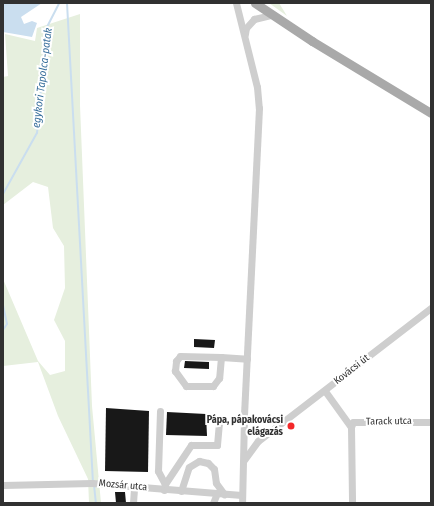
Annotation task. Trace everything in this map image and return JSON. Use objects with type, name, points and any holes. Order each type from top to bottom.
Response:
[{"type":"main road","points":[[255,3],[431,113]]},
{"type":"street","points":[[236,3],[245,36],[259,108],[242,503]]},
{"type":"street","points":[[245,36],[249,22],[259,17],[272,15]]},
{"type":"street","name":"Kovácsi út","points":[[243,461],[258,441],[431,308]]},
{"type":"street","points":[[221,357],[219,378],[213,386],[186,386],[175,371],[176,361],[180,356],[221,357],[247,359]]},
{"type":"street","points":[[325,391],[351,427],[352,503]]},
{"type":"street","points":[[160,411],[158,471],[164,487]]},
{"type":"street","points":[[164,487],[191,445],[217,445],[219,423],[210,417]]},
{"type":"street","name":"Tarack utca","points":[[351,427],[353,422],[431,422]]},
{"type":"street","points":[[244,434],[271,431]]},
{"type":"street","points":[[244,434],[249,441],[258,441]]},
{"type":"street","points":[[181,491],[186,472],[195,462],[203,462],[211,466],[216,483],[217,493],[213,503]]},
{"type":"street","points":[[216,483],[217,493]]},
{"type":"street","name":"Mozsár utca","points":[[3,485],[95,484],[134,487],[164,487],[181,491],[242,495]]},
{"type":"street","points":[[133,503],[134,487]]},
{"type":"green space","points":[[269,3],[279,3],[287,16]]},
{"type":"green space","points":[[80,14],[80,105],[92,406],[101,503],[89,503],[88,479],[58,416],[38,362],[3,366],[3,279],[38,361],[50,375],[65,371],[65,341],[54,320],[65,288],[64,246],[53,228],[48,187],[33,182],[3,205],[3,77],[8,76],[5,34],[35,41],[37,28]]},
{"type":"water","points":[[3,3],[42,3],[21,17],[24,24],[32,21],[37,23],[32,37],[3,32]]},
{"type":"building","points":[[194,339],[215,340],[214,348],[194,347]]},
{"type":"building","points":[[185,361],[209,362],[209,369],[184,368]]},
{"type":"building","points":[[106,408],[149,411],[148,472],[105,471]]},
{"type":"building","points":[[167,412],[206,414],[207,436],[166,435]]},
{"type":"building","points":[[115,492],[125,492],[126,503],[116,503]]},
{"type":"waterway","name":"egykori Tapolca-patak","points":[[3,194],[37,133],[47,27],[59,3]]},
{"type":"waterway","points":[[67,3],[93,481]]},
{"type":"waterway","name":"egykori Tapolca-patak","points":[[3,305],[7,324],[3,330]]},
{"type":"waterway","points":[[94,485],[96,503]]},
{"type":"place","name":"Pápa, pápakovácsi elágazás","points":[[291,426]]}]
